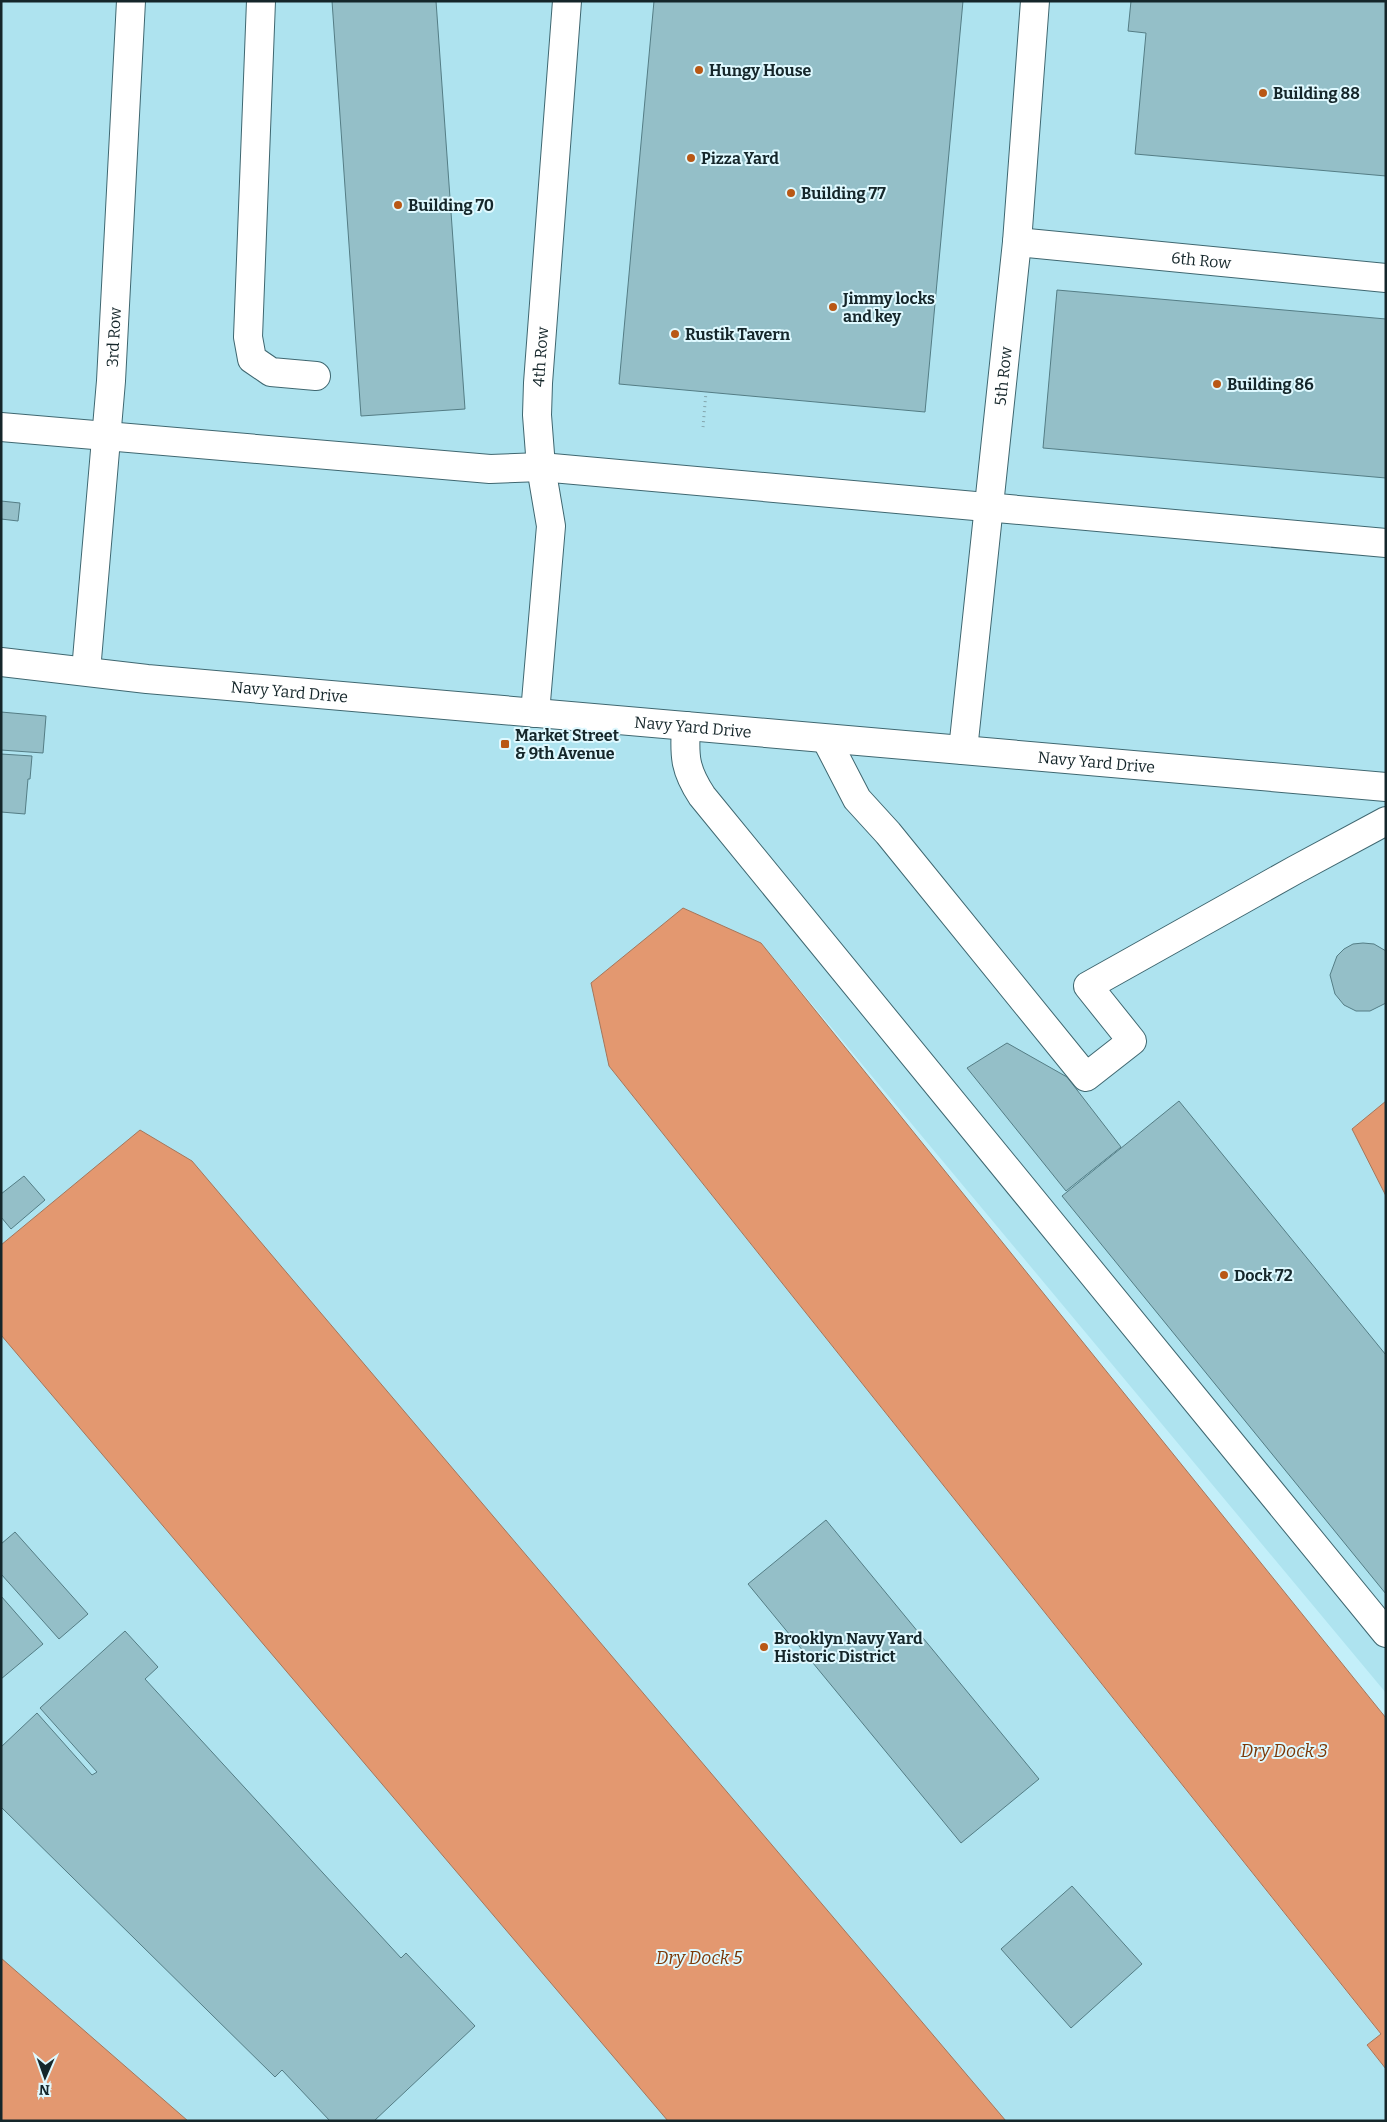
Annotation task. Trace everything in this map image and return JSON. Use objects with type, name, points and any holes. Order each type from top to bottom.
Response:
[{"type":"street","name":"3rd Row","points":[[86,671],[108,435],[126,123],[130,1]]},
{"type":"street","points":[[261,1],[248,337],[252,359],[270,372],[316,376]]},
{"type":"street","name":"4th Row","points":[[534,713],[551,526],[541,467],[537,415],[538,383],[567,1]]},
{"type":"street","name":"5th Row","points":[[963,750],[1017,242],[1034,1]]},
{"type":"street","name":"6th Row","points":[[1017,242],[1386,278]]},
{"type":"street","points":[[1,427],[490,469],[541,467],[1386,543]]},
{"type":"street","name":"Navy Yard Drive","points":[[1,662],[147,679],[1386,787]]},
{"type":"street","points":[[686,726],[685,763],[692,782],[702,796],[1386,1633]]},
{"type":"street","points":[[826,739],[857,799],[888,833],[1086,1077],[1132,1041],[1088,986],[1386,821]]},
{"type":"path","points":[[702,427],[706,392]]},
{"type":"shaded area","points":[[1,1],[1386,1],[1386,1101],[1352,1129],[1386,1196],[1386,1693],[761,943],[609,1066],[1381,2035],[1367,2046],[1386,2069],[1386,2121],[1,2121]]},
{"type":"water","name":"Dry Dock 3","points":[[683,908],[761,943],[1386,1718],[1386,2069],[1367,2045],[1381,2034],[609,1066],[591,983]]},
{"type":"water","points":[[1386,1101],[1386,1196],[1352,1129]]},
{"type":"water","name":"Dry Dock 5","points":[[140,1130],[192,1161],[1006,2121],[668,2121],[1,1335],[1,1245]]},
{"type":"water","points":[[1,1958],[188,2121],[1,2121]]},
{"type":"building","name":"Building 70","points":[[332,1],[436,1],[465,409],[361,416]]},
{"type":"building","name":"Building 77","points":[[654,1],[963,1],[925,412],[619,384]]},
{"type":"building","name":"Building 88","points":[[1131,1],[1386,1],[1386,176],[1135,154],[1146,33],[1128,31]]},
{"type":"building","name":"Building 86","points":[[1057,290],[1386,319],[1386,478],[1043,448]]},
{"type":"building","points":[[1,501],[20,503],[18,521],[1,519]]},
{"type":"building","points":[[1,712],[46,716],[43,753],[1,750]]},
{"type":"building","points":[[1,754],[32,756],[25,814],[1,812]]},
{"type":"building","points":[[1353,944],[1374,944],[1386,951],[1386,1003],[1370,1011],[1356,1011],[1344,1005],[1335,994],[1330,975],[1337,956],[1344,949]]},
{"type":"building","points":[[1007,1043],[1067,1077],[1121,1147],[1066,1191],[967,1068]]},
{"type":"building","name":"Dock 72","points":[[1179,1101],[1386,1355],[1386,1594],[1062,1196]]},
{"type":"building","points":[[24,1176],[45,1200],[11,1229],[1,1217],[1,1194]]},
{"type":"building","points":[[826,1520],[1039,1779],[961,1843],[748,1584]]},
{"type":"building","points":[[15,1532],[88,1614],[59,1639],[1,1574],[1,1544]]},
{"type":"building","points":[[1,1596],[43,1644],[1,1679]]},
{"type":"building","points":[[125,1631],[158,1667],[145,1679],[401,1958],[406,1953],[475,2026],[374,2121],[330,2121],[282,2070],[275,2077],[1,1807],[1,1747],[37,1713],[92,1775],[97,1772],[40,1708]]},
{"type":"building","points":[[1072,1886],[1142,1964],[1071,2028],[1001,1949]]},
{"type":"place","name":"Hungy House","points":[[699,70]]},
{"type":"place","name":"Building 88","points":[[1263,93]]},
{"type":"place","name":"Pizza Yard","points":[[691,158]]},
{"type":"place","name":"Building 77","points":[[791,193]]},
{"type":"place","name":"Building 70","points":[[398,205]]},
{"type":"place","name":"Jimmy locks and key","points":[[833,307]]},
{"type":"place","name":"Rustik Tavern","points":[[675,334]]},
{"type":"place","name":"Building 86","points":[[1217,384]]},
{"type":"place","name":"Market Street & 9th Avenue","points":[[505,744]]},
{"type":"place","name":"Dock 72","points":[[1224,1275]]},
{"type":"place","name":"Brooklyn Navy Yard Historic District","points":[[764,1647]]}]
